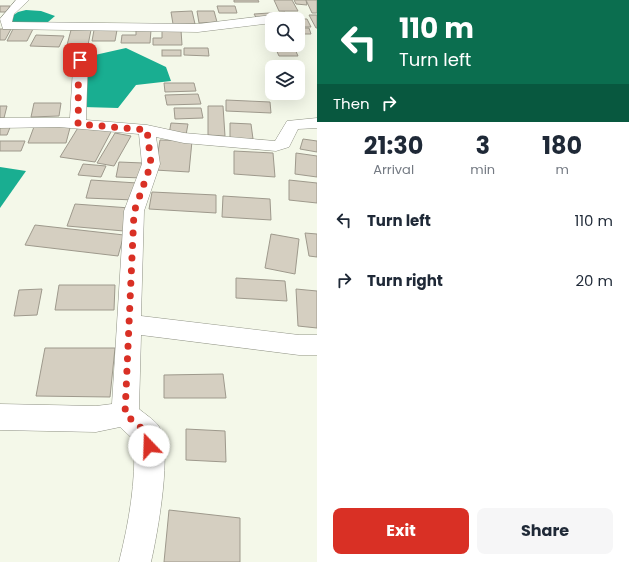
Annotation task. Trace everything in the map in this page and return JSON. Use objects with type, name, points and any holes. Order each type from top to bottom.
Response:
[{"type":"street","points":[[18,0],[23,0]]},
{"type":"street","points":[[23,0],[16,5],[7,16],[5,21],[7,26],[198,28],[265,20]]},
{"type":"street","points":[[78,124],[78,80],[80,60]]},
{"type":"street","points":[[0,123],[78,124],[147,130],[184,138],[276,146],[282,145],[285,142],[293,124],[317,123]]},
{"type":"street","points":[[125,414],[134,212],[151,164],[147,130]]},
{"type":"street","points":[[130,324],[317,346]]},
{"type":"street","points":[[0,417],[96,419],[125,414]]},
{"type":"street","points":[[125,414],[148,434],[150,459],[144,528],[135,562]]},
{"type":"shaded area","points":[[26,10],[41,11],[55,16],[48,22],[16,25],[8,19],[18,12]]},
{"type":"shaded area","points":[[126,48],[166,67],[171,81],[136,85],[118,108],[83,107],[86,57]]},
{"type":"shaded area","points":[[0,167],[26,171],[0,208]]},
{"type":"building","points":[[234,0],[258,0],[259,2],[234,2]]},
{"type":"building","points":[[274,0],[292,0],[298,11],[279,11]]},
{"type":"building","points":[[294,0],[306,0],[307,5],[296,4]]},
{"type":"building","points":[[306,0],[317,0],[317,13],[312,13]]},
{"type":"building","points":[[0,6],[10,6],[7,12],[0,12]]},
{"type":"building","points":[[217,6],[235,6],[237,13],[219,13]]},
{"type":"building","points":[[192,11],[195,24],[173,24],[171,12]]},
{"type":"building","points":[[197,11],[214,11],[217,22],[199,23]]},
{"type":"building","points":[[265,13],[265,18],[257,19],[254,14]]},
{"type":"building","points":[[309,15],[317,15],[317,28],[316,28]]},
{"type":"building","points":[[305,19],[307,19],[311,27],[305,27]]},
{"type":"building","points":[[305,28],[309,28],[311,34],[305,34]]},
{"type":"building","points":[[0,29],[11,29],[5,40],[0,40]]},
{"type":"building","points":[[13,29],[33,29],[27,41],[7,41]]},
{"type":"building","points":[[71,30],[91,30],[88,45],[67,45]]},
{"type":"building","points":[[94,30],[117,30],[115,41],[92,41]]},
{"type":"building","points":[[136,30],[151,30],[150,43],[121,43],[122,35],[136,35]]},
{"type":"building","points":[[162,30],[181,30],[182,45],[153,45],[153,38],[162,38]]},
{"type":"building","points":[[36,35],[64,36],[59,47],[30,46]]},
{"type":"building","points":[[184,48],[208,48],[209,56],[184,55]]},
{"type":"building","points":[[162,50],[181,50],[181,56],[162,56]]},
{"type":"building","points":[[277,52],[296,52],[298,56],[279,56]]},
{"type":"building","points":[[164,83],[194,83],[196,91],[165,92]]},
{"type":"building","points":[[198,94],[201,104],[167,105],[165,95]]},
{"type":"building","points":[[226,100],[270,102],[271,113],[226,111]]},
{"type":"building","points":[[34,103],[61,103],[59,116],[31,117]]},
{"type":"building","points":[[0,106],[7,106],[4,118],[0,118]]},
{"type":"building","points":[[208,106],[223,106],[225,136],[208,135]]},
{"type":"building","points":[[174,108],[201,108],[203,118],[175,119]]},
{"type":"building","points":[[171,123],[188,124],[186,135],[169,134]]},
{"type":"building","points":[[230,123],[251,124],[253,139],[230,138]]},
{"type":"building","points":[[35,124],[71,124],[66,143],[28,143]]},
{"type":"building","points":[[0,125],[11,125],[7,135],[0,135]]},
{"type":"building","points":[[79,126],[112,130],[95,162],[60,157]]},
{"type":"building","points":[[115,133],[131,136],[114,166],[97,163]]},
{"type":"building","points":[[303,139],[317,141],[317,152],[300,149]]},
{"type":"building","points":[[160,140],[192,141],[189,172],[155,170]]},
{"type":"building","points":[[0,141],[25,141],[21,151],[0,151]]},
{"type":"building","points":[[234,151],[273,153],[275,177],[234,174]]},
{"type":"building","points":[[296,153],[317,156],[317,177],[295,174]]},
{"type":"building","points":[[119,162],[143,163],[142,178],[116,177]]},
{"type":"building","points":[[83,164],[106,166],[101,177],[78,175]]},
{"type":"building","points":[[91,180],[137,183],[134,200],[86,198]]},
{"type":"building","points":[[289,180],[317,183],[317,203],[289,200]]},
{"type":"building","points":[[152,192],[216,195],[216,213],[149,209]]},
{"type":"building","points":[[223,196],[270,199],[271,220],[222,217]]},
{"type":"building","points":[[75,204],[130,208],[124,231],[67,226]]},
{"type":"building","points":[[35,225],[124,235],[118,256],[25,245]]},
{"type":"building","points":[[305,233],[317,234],[317,257],[309,256]]},
{"type":"building","points":[[271,234],[299,239],[295,274],[265,268]]},
{"type":"building","points":[[236,278],[285,281],[287,301],[236,298]]},
{"type":"building","points":[[59,285],[115,285],[114,310],[55,310]]},
{"type":"building","points":[[42,289],[37,315],[14,316],[19,290]]},
{"type":"building","points":[[296,289],[317,291],[317,328],[298,326]]},
{"type":"building","points":[[45,348],[115,348],[110,397],[36,396]]},
{"type":"building","points":[[223,374],[226,398],[164,398],[164,375]]},
{"type":"building","points":[[186,429],[225,431],[226,462],[186,460]]},
{"type":"building","points":[[169,510],[240,518],[240,562],[164,562]]},
{"type":"route","points":[[80,60],[78,80],[78,124],[147,130],[151,164],[134,212],[125,414],[148,434],[149,446]]}]
